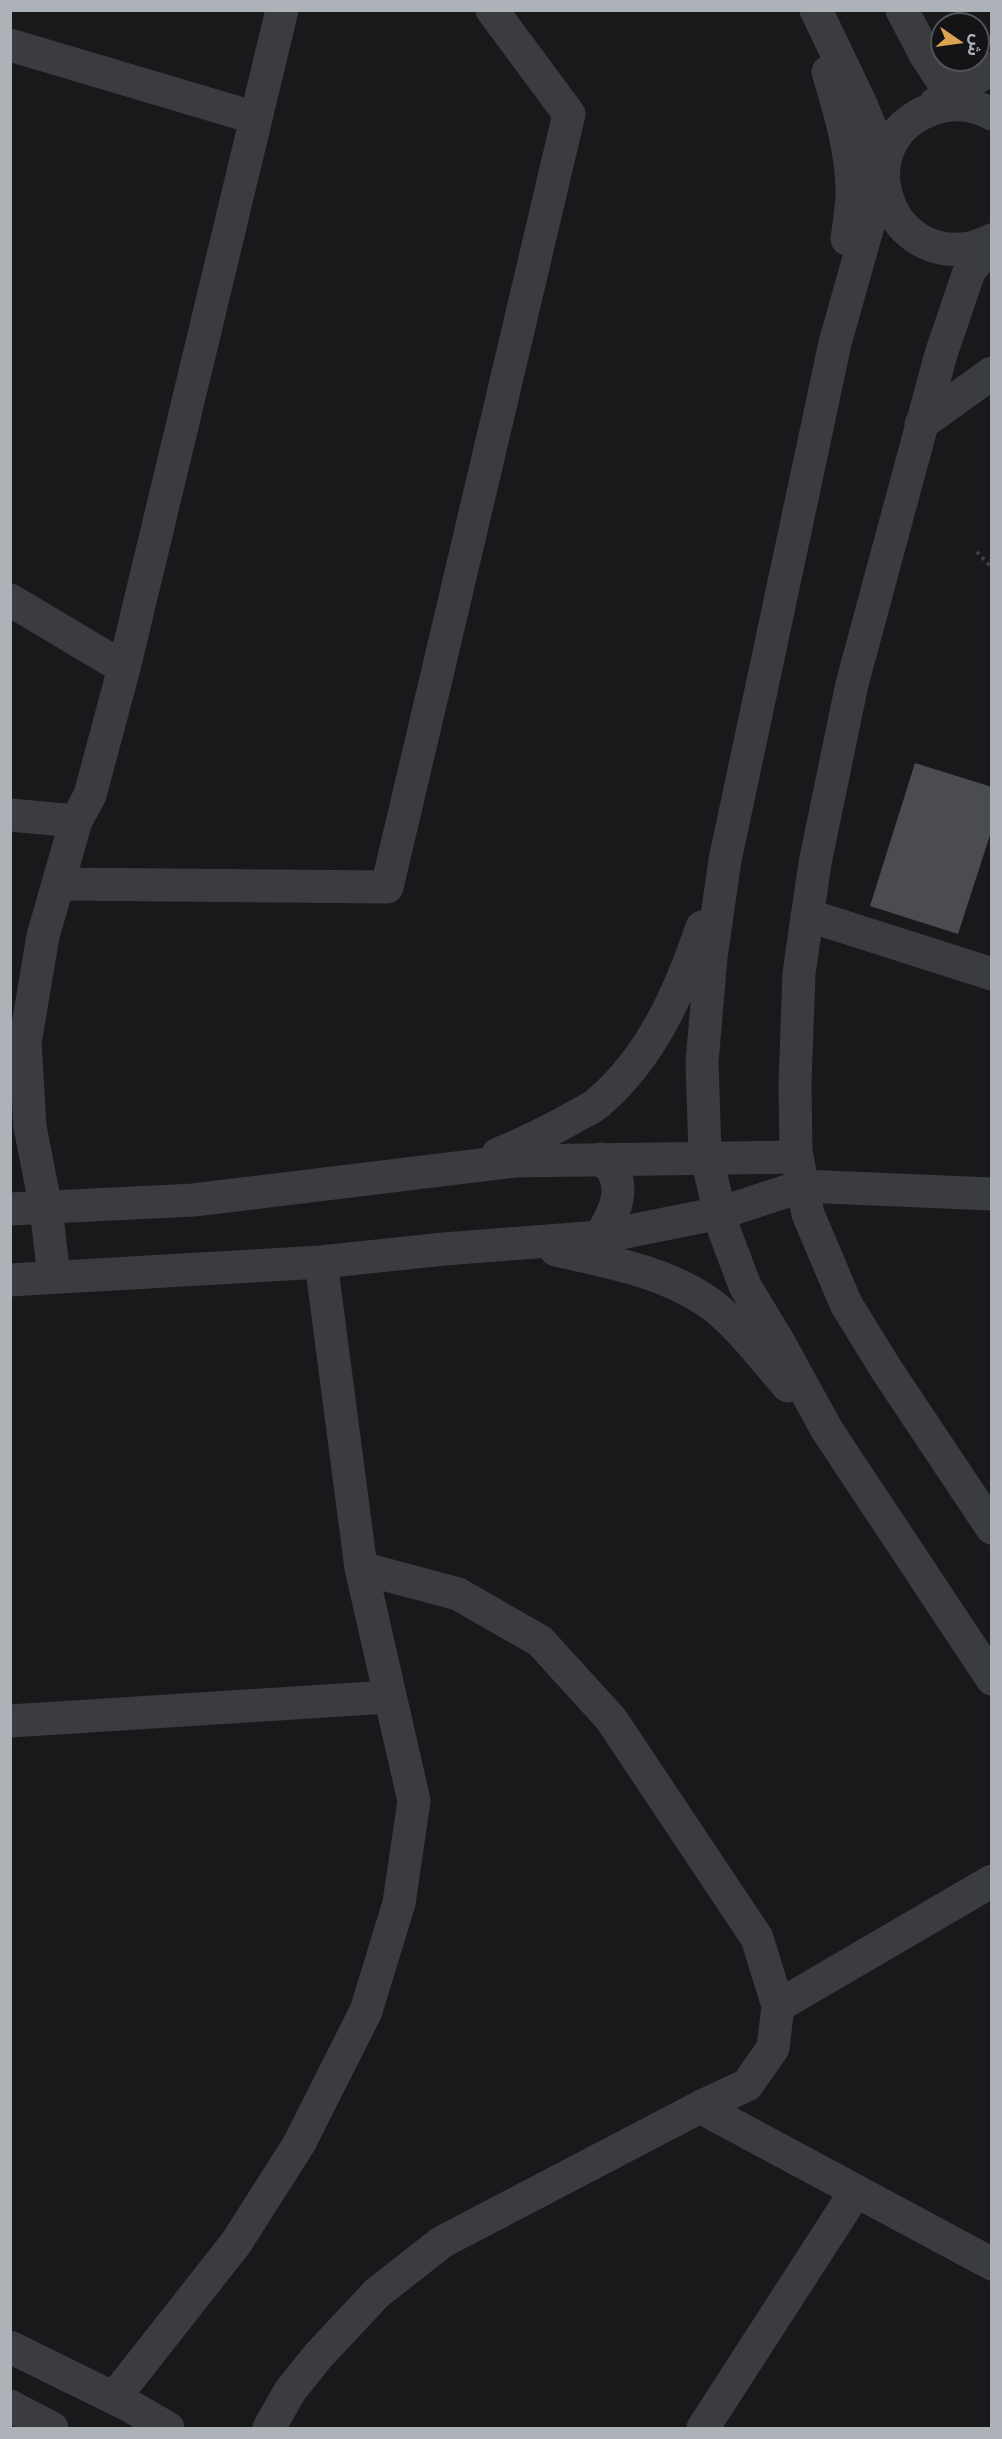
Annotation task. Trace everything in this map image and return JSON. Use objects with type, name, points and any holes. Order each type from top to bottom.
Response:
[{"type":"street","points":[[54,1277],[46,1208],[30,1127],[25,1043],[43,936],[76,820],[90,795],[123,668],[282,10]]},
{"type":"street","points":[[58,884],[387,887],[568,114],[492,10]]},
{"type":"street","points":[[807,10],[840,114],[850,168],[852,196],[835,343]]},
{"type":"street","points":[[816,10],[874,136],[883,173],[885,195],[894,216],[909,233],[928,244],[950,249],[972,248],[992,240]]},
{"type":"street","points":[[902,10],[926,56],[970,104]]},
{"type":"street","points":[[10,45],[256,118]]},
{"type":"street","points":[[992,68],[970,104],[920,114],[901,129],[888,149],[835,343],[724,860],[711,957],[702,1062],[707,1159],[724,1230],[745,1286],[827,1430],[992,1679]]},
{"type":"street","points":[[992,240],[969,272],[931,386],[852,684],[807,915],[799,973],[795,1084],[800,1171],[808,1214],[846,1304],[886,1369],[992,1528]]},
{"type":"street","points":[[931,386],[992,279]]},
{"type":"street","points":[[921,424],[992,373]]},
{"type":"street","points":[[10,600],[123,668]]},
{"type":"street","points":[[10,815],[76,820]]},
{"type":"street","points":[[468,1167],[548,1133],[598,1104],[637,1063],[664,1020],[688,966],[724,860]]},
{"type":"street","points":[[807,915],[992,974]]},
{"type":"street","points":[[600,1159],[614,1171],[618,1189],[617,1204],[600,1237]]},
{"type":"street","points":[[10,1209],[194,1200],[514,1161],[600,1159],[707,1159],[992,1194]]},
{"type":"street","points":[[10,1280],[321,1262],[444,1249],[600,1237],[720,1213],[800,1171]]},
{"type":"street","points":[[528,1244],[625,1266],[676,1283],[710,1303],[737,1328],[827,1430]]},
{"type":"street","points":[[114,2398],[236,2243],[299,2144],[366,2011],[399,1903],[414,1801],[361,1568],[321,1262]]},
{"type":"street","points":[[269,2428],[290,2391],[318,2356],[376,2293],[442,2242],[700,2107],[747,2085],[773,2048],[778,2006],[757,1938],[611,1719],[540,1641],[458,1594],[361,1568]]},
{"type":"street","points":[[10,1721],[389,1697]]},
{"type":"street","points":[[778,2006],[992,1881]]},
{"type":"street","points":[[700,2107],[992,2264]]},
{"type":"street","points":[[703,2428],[856,2191]]},
{"type":"street","points":[[10,2346],[168,2428]]},
{"type":"street","points":[[10,2406],[52,2428]]},
{"type":"path","points":[[977,552],[992,568]]},
{"type":"building","points":[[915,763],[992,787],[992,829],[958,934],[870,906]]}]
